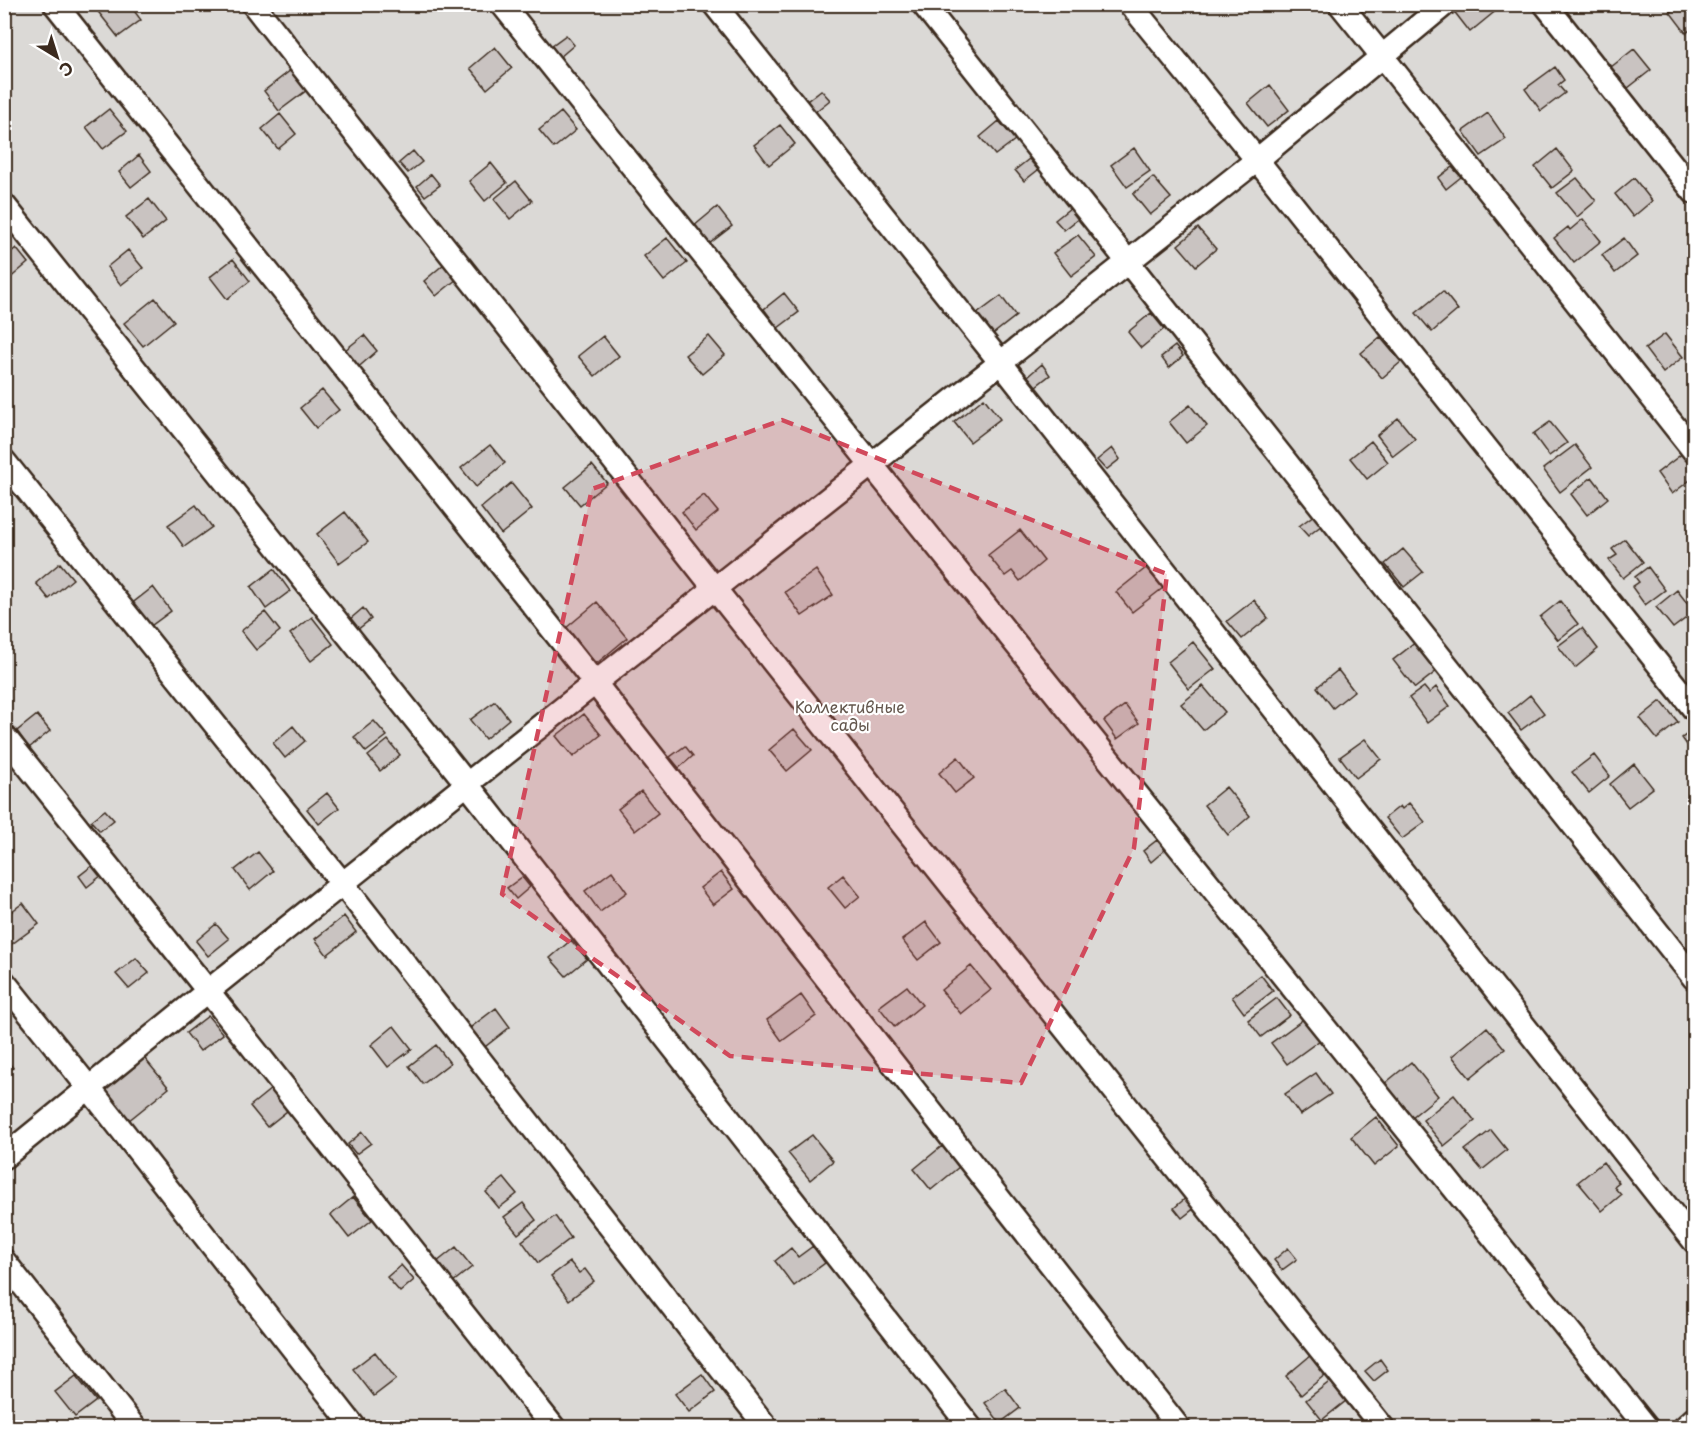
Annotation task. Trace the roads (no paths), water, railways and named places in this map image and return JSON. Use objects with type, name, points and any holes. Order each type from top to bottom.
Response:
[{"type":"street","points":[[55,4],[595,683],[1179,1428]]},
{"type":"street","points":[[253,4],[1383,1428]]},
{"type":"street","points":[[502,4],[1647,1428]]},
{"type":"street","points":[[714,4],[1695,1241]]},
{"type":"street","points":[[922,4],[1695,978]]},
{"type":"street","points":[[1130,4],[1695,709]]},
{"type":"street","points":[[1340,4],[1695,451]]},
{"type":"street","points":[[4,1157],[342,883],[1257,160],[1445,4]]},
{"type":"street","points":[[1545,4],[1695,192]]},
{"type":"street","points":[[4,205],[467,784],[971,1428]]},
{"type":"street","points":[[4,462],[342,883],[767,1428]]},
{"type":"street","points":[[4,736],[554,1428]]},
{"type":"street","points":[[4,982],[90,1088],[355,1428]]},
{"type":"street","points":[[4,1261],[135,1428]]},
{"type":"street","points":[[1684,1428],[1695,1419]]},
{"type":"park label","name":"Коллективные сады","points":[[850,716]]}]
